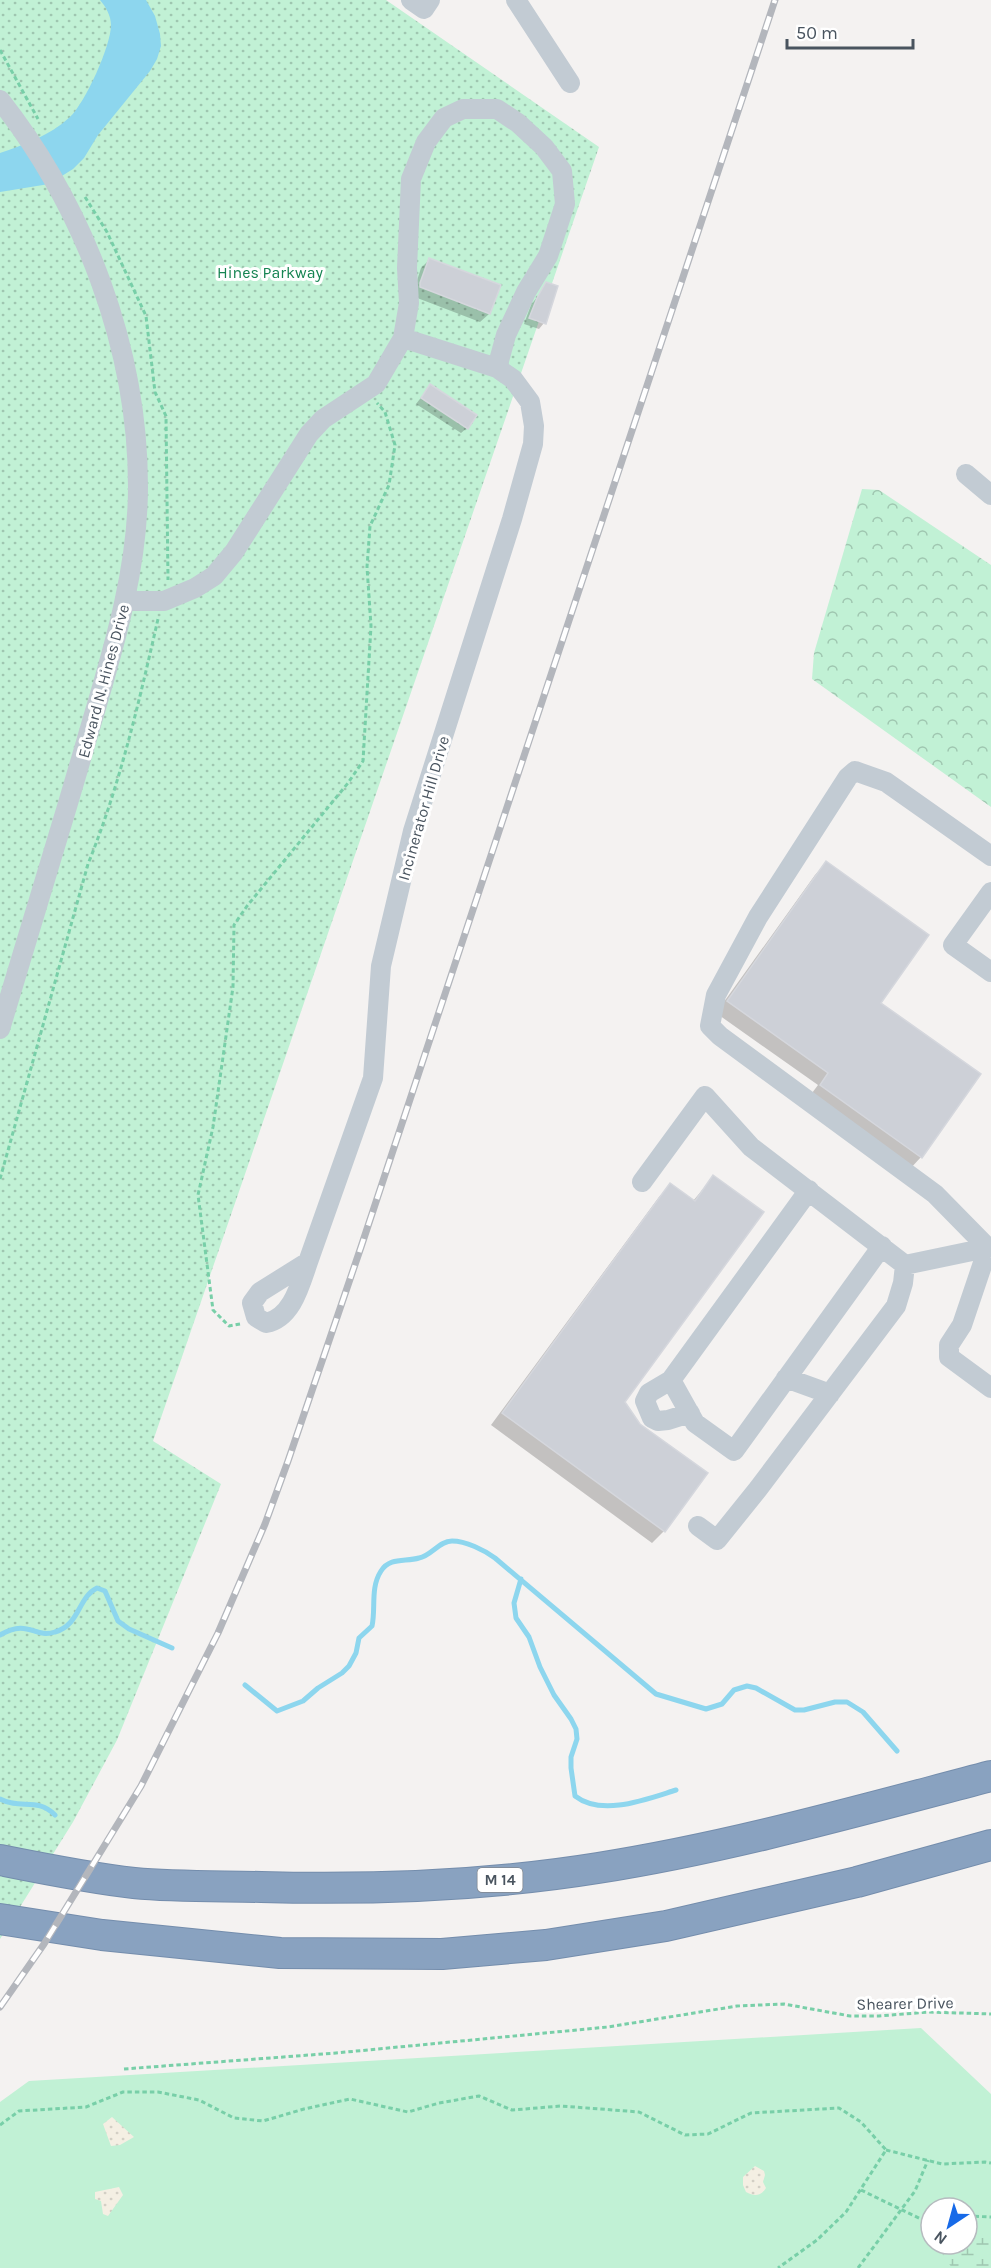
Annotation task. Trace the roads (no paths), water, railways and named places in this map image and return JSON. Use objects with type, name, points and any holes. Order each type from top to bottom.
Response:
[{"type":"highway","name":"M 14","points":[[0,1860],[65,1874],[136,1883],[220,1887],[321,1889],[414,1887],[507,1880],[597,1868],[691,1851],[991,1776]]},
{"type":"highway","points":[[0,1919],[102,1935],[280,1953],[442,1954],[546,1945],[666,1926],[856,1882],[991,1845]]},
{"type":"highway","points":[[856,1882],[991,1860]]},
{"type":"street","points":[[411,0],[424,9],[430,0]]},
{"type":"street","points":[[516,0],[570,83]]},
{"type":"street","name":"Edward N. Hines Drive","points":[[0,100],[57,185],[74,218],[101,284],[113,322],[137,436],[138,489],[134,542],[120,626],[0,1029]]},
{"type":"street","points":[[125,602],[164,601],[195,588],[214,576],[234,552],[309,434],[323,419],[376,384],[403,338],[409,303],[407,268],[411,179],[426,142],[444,118],[463,109],[497,109],[518,123],[544,147],[562,171],[566,204],[548,256],[526,292],[506,335],[497,368]]},
{"type":"street","name":"Incinerator Hill Drive","points":[[308,1262],[260,1292],[252,1304],[255,1317],[266,1323],[278,1321],[295,1299],[373,1078],[381,966],[413,831],[512,519],[533,444],[534,426],[530,402],[513,379],[497,368],[403,338]]},
{"type":"street","points":[[966,474],[991,495]]},
{"type":"street","points":[[990,1248],[935,1194],[720,1036],[710,1026],[716,995],[758,917],[848,777],[855,771],[886,782],[991,856]]},
{"type":"street","points":[[991,892],[953,945],[991,972]]},
{"type":"street","points":[[642,1182],[705,1096],[751,1147],[905,1265]]},
{"type":"street","points":[[690,1413],[658,1421],[652,1418],[645,1401],[649,1393],[671,1380],[809,1190]]},
{"type":"street","points":[[671,1380],[695,1423],[734,1451],[882,1246]]},
{"type":"street","points":[[905,1265],[990,1248]]},
{"type":"street","points":[[990,1248],[962,1325],[949,1345],[949,1357],[991,1388]]},
{"type":"street","points":[[698,1526],[717,1540],[896,1306],[903,1283],[905,1265]]},
{"type":"street","points":[[786,1378],[830,1394]]},
{"type":"water","points":[[100,0],[146,0],[155,16],[160,34],[161,46],[157,59],[150,71],[98,135],[84,158],[73,169],[49,184],[0,192],[0,153],[37,139],[62,124],[76,110],[90,87],[110,34],[110,18]]},
{"type":"waterway","points":[[245,1685],[277,1711],[303,1701],[349,1666],[356,1653],[359,1638],[372,1626],[374,1591],[381,1571],[393,1562],[423,1557],[443,1543],[457,1541],[475,1546],[495,1558],[656,1694],[706,1709],[722,1704],[734,1690],[747,1686],[756,1688],[795,1710],[835,1702],[847,1702],[863,1712],[897,1751]]},
{"type":"waterway","points":[[521,1579],[514,1603],[516,1618],[529,1637],[554,1695],[576,1729],[577,1739],[571,1757],[575,1796],[586,1802],[611,1806],[676,1790]]},
{"type":"waterway","points":[[0,1635],[18,1628],[42,1633],[55,1632],[69,1623],[86,1598],[97,1588],[105,1591],[118,1621],[129,1629],[172,1648]]},
{"type":"waterway","points":[[0,1799],[15,1804],[42,1806],[55,1815]]},
{"type":"railway","points":[[0,2007],[44,1944],[141,1786],[218,1633],[265,1524],[361,1247],[775,0]]},
{"type":"park label","name":"Hines Parkway","points":[[270,272]]}]
